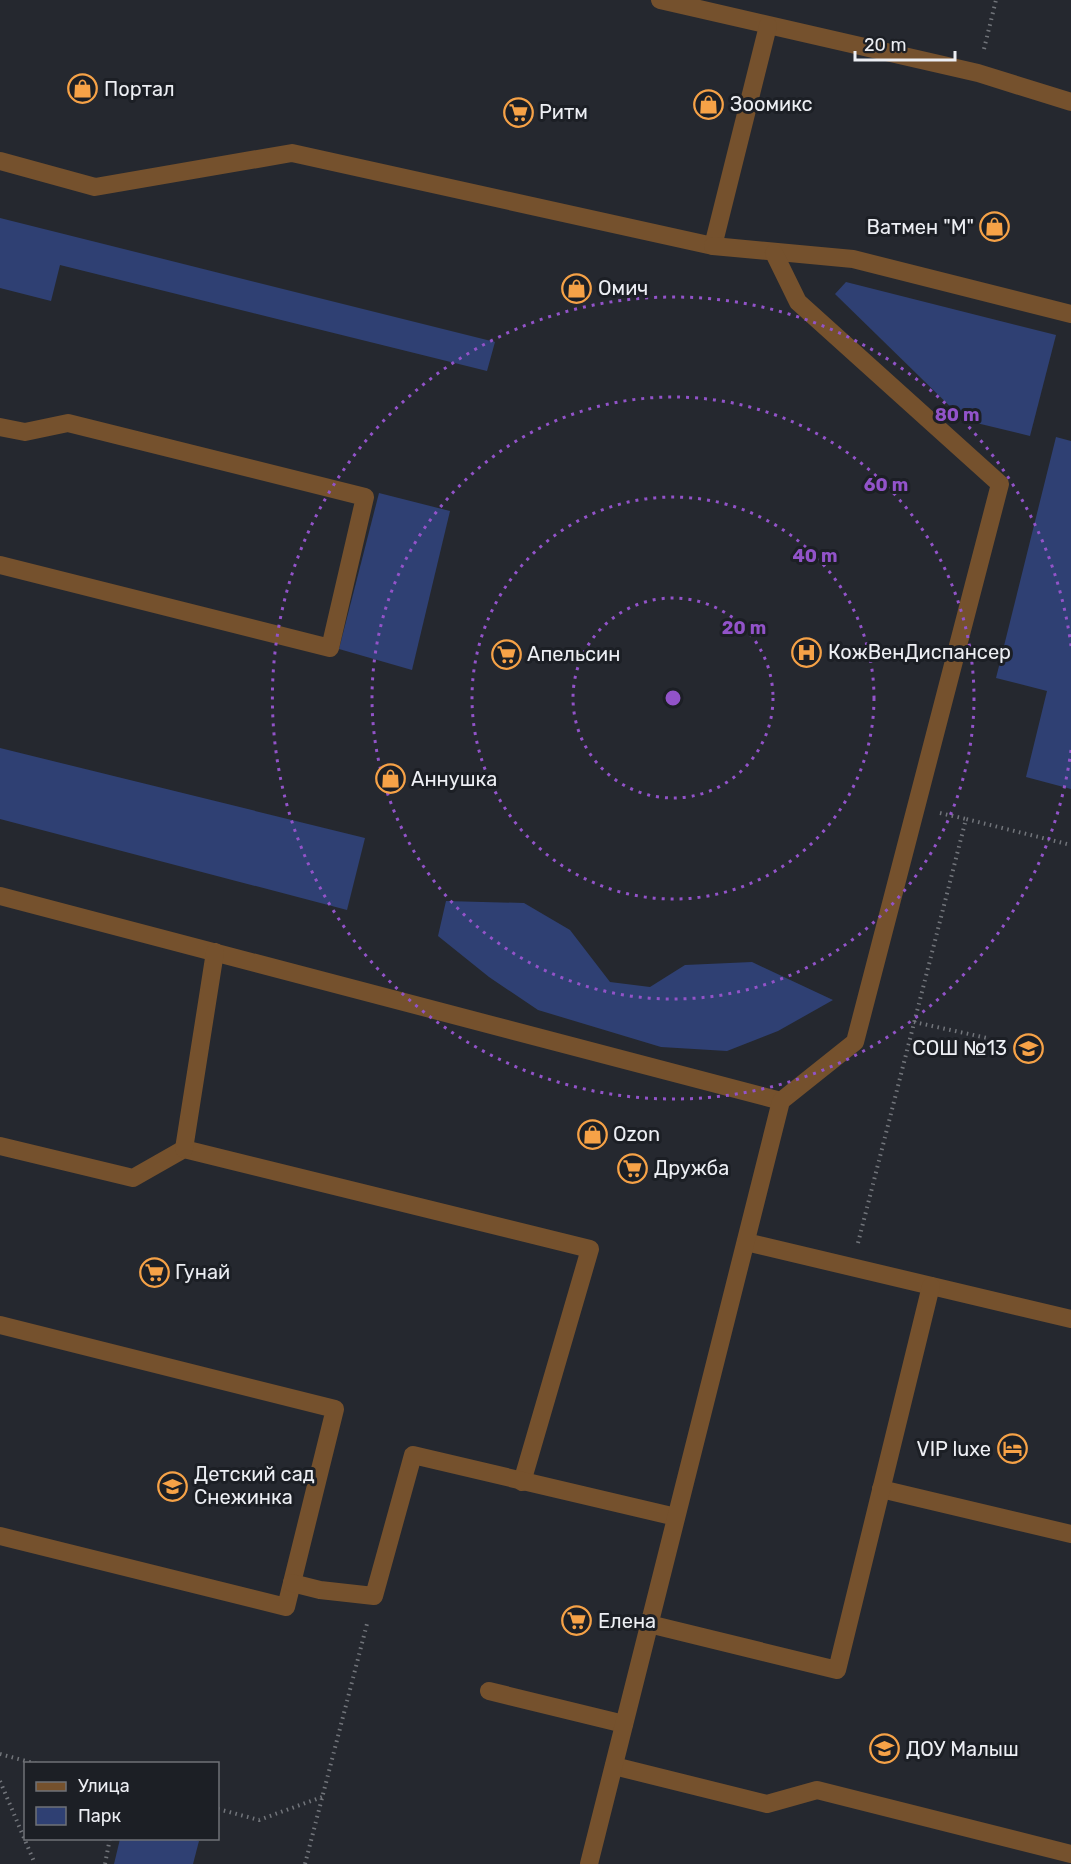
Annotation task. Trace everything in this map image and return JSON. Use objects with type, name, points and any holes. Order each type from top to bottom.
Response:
[{"type":"lane","points":[[660,0],[978,73],[1071,102]]},
{"type":"lane","points":[[713,246],[768,26]]},
{"type":"lane","points":[[0,161],[95,186],[292,153],[713,246],[853,259],[1071,314]]},
{"type":"lane","points":[[589,1864],[781,1101],[855,1042],[1000,484],[798,302],[774,253]]},
{"type":"lane","points":[[0,427],[25,432],[68,423],[365,497],[330,648],[0,566]]},
{"type":"lane","points":[[0,896],[781,1101]]},
{"type":"lane","points":[[184,1149],[215,952]]},
{"type":"lane","points":[[0,1146],[133,1178],[184,1149],[590,1249],[522,1482]]},
{"type":"lane","points":[[746,1242],[1071,1319]]},
{"type":"lane","points":[[649,1624],[837,1670],[931,1286]]},
{"type":"lane","points":[[0,1325],[335,1409],[286,1607],[0,1536]]},
{"type":"lane","points":[[292,1583],[320,1590],[374,1596],[413,1455],[676,1518]]},
{"type":"lane","points":[[881,1489],[1071,1534]]},
{"type":"lane","points":[[489,1691],[624,1724]]},
{"type":"lane","points":[[614,1766],[767,1804],[817,1790],[1071,1854]]},
{"type":"path","points":[[978,73],[996,0]]},
{"type":"path","points":[[852,1267],[966,819],[1071,845]]},
{"type":"path","points":[[914,1022],[987,1038]]},
{"type":"path","points":[[305,1864],[374,1596]]},
{"type":"path","points":[[0,1754],[30,1762]]},
{"type":"path","points":[[0,1781],[24,1840]]},
{"type":"path","points":[[219,1809],[259,1820],[322,1797]]},
{"type":"path","points":[[24,1840],[34,1864]]},
{"type":"path","points":[[105,1864],[110,1840]]},
{"type":"green space","points":[[0,218],[495,342],[487,371],[60,265],[51,301],[0,288]]},
{"type":"green space","points":[[846,282],[1056,335],[1030,436],[964,420],[835,294]]},
{"type":"green space","points":[[1056,437],[1071,441],[1071,789],[1026,777],[1047,691],[996,678]]},
{"type":"green space","points":[[379,493],[450,511],[412,670],[339,649]]},
{"type":"green space","points":[[0,748],[365,838],[347,910],[0,819]]},
{"type":"green space","points":[[446,901],[524,903],[570,930],[610,982],[650,987],[685,965],[752,962],[833,1000],[778,1031],[727,1051],[661,1047],[538,1010],[489,977],[438,936]]},
{"type":"green space","points":[[120,1840],[199,1841],[193,1864],[114,1864]]},
{"type":"place","name":"Портал","points":[[83,89]]},
{"type":"place","name":"Зоомикс","points":[[709,104]]},
{"type":"place","name":"Ритм","points":[[518,112]]},
{"type":"place","name":"Ватмен \"М\"","points":[[995,227]]},
{"type":"place","name":"Омич","points":[[577,288]]},
{"type":"place","name":"КожВенДиспансер","points":[[807,652]]},
{"type":"place","name":"Апельсин","points":[[506,654]]},
{"type":"place","name":"Аннушка","points":[[390,779]]},
{"type":"place","name":"СОШ №13","points":[[1028,1048]]},
{"type":"place","name":"Ozon","points":[[592,1134]]},
{"type":"place","name":"Дружба","points":[[633,1168]]},
{"type":"place","name":"Гунай","points":[[154,1272]]},
{"type":"place","name":"VIP luxe","points":[[1012,1449]]},
{"type":"place","name":"Детский сад Снежинка","points":[[173,1486]]},
{"type":"place","name":"Елена","points":[[577,1621]]},
{"type":"place","name":"ДОУ Малыш","points":[[885,1749]]}]
